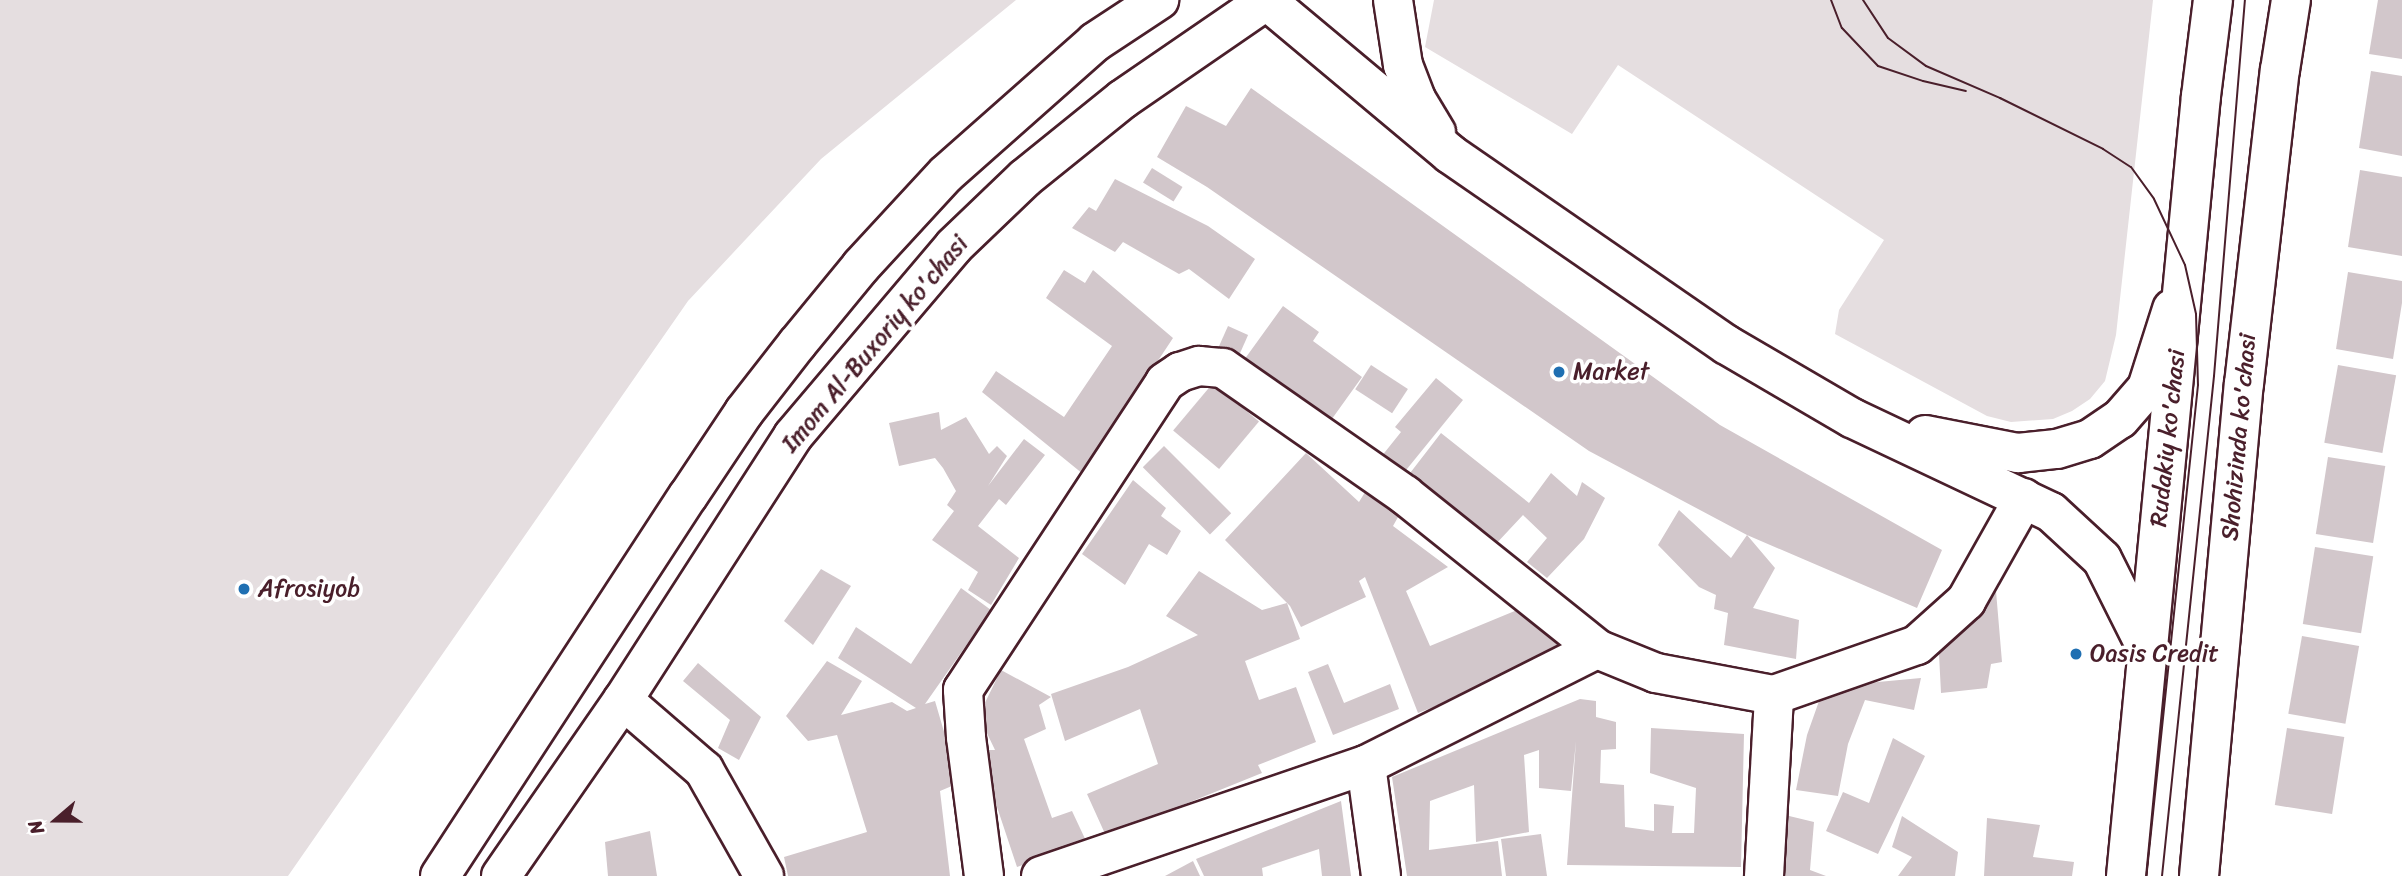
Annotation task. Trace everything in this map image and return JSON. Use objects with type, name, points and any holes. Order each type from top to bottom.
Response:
[{"type":"street","points":[[440,876],[737,422],[829,305],[946,174],[1095,42],[1159,0]]},
{"type":"street","points":[[1267,0],[1450,154],[1727,345],[1852,418],[2051,512],[2102,559],[2147,649]]},
{"type":"street","name":"Imom Al-Buxoriy ko'chasi","points":[[500,876],[623,700],[793,436],[954,246],[1026,178],[1123,99],[1267,0]]},
{"type":"street","points":[[1393,0],[1403,65],[1416,99],[1450,154]]},
{"type":"street","name":"Rudakiy ko'chasi","points":[[2126,876],[2213,0]]},
{"type":"street","name":"Shohizinda ko'chasi","points":[[2199,876],[2245,371],[2280,70],[2291,0]]},
{"type":"street","points":[[1852,418],[1979,447],[2018,453],[2057,449],[2090,439],[2120,419],[2147,388],[2185,265]]},
{"type":"street","points":[[984,876],[965,737],[962,690],[1165,382],[1180,372],[1199,366],[1223,368],[1405,495],[1597,649],[1656,673],[1774,695],[1917,645],[1966,601],[2024,499]]},
{"type":"street","points":[[1041,876],[1366,765],[1597,649]]},
{"type":"street","points":[[1764,876],[1774,695]]},
{"type":"street","points":[[623,700],[704,770],[764,876]]},
{"type":"street","points":[[1366,765],[1381,876]]},
{"type":"shaded area","name":"Afrosiyob","points":[[0,0],[1016,0],[821,159],[688,301],[288,876],[0,876]]},
{"type":"shaded area","points":[[1434,0],[2153,0],[2116,335],[2105,381],[2090,399],[2072,411],[2053,419],[2011,422],[1987,416],[1835,334],[1839,310],[1884,240],[1618,65],[1572,134],[1425,47]]},
{"type":"building","points":[[2378,0],[2402,0],[2402,59],[2369,54]]},
{"type":"building","points":[[2371,71],[2402,76],[2402,156],[2359,148]]},
{"type":"building","name":"Market","points":[[1251,88],[1720,425],[1942,550],[1917,608],[1747,535],[1589,451],[1207,187],[1157,157],[1186,106],[1226,126]]},
{"type":"building","points":[[1152,168],[1183,187],[1174,201],[1143,182]]},
{"type":"building","points":[[2360,170],[2402,177],[2402,256],[2348,247]]},
{"type":"building","points":[[1115,179],[1208,226],[1255,259],[1229,299],[1189,269],[1179,274],[1123,242],[1115,252],[1072,228],[1089,207],[1096,211]]},
{"type":"building","points":[[1064,270],[1085,283],[1093,270],[1173,338],[1083,474],[982,392],[996,371],[1064,417],[1112,346],[1046,298]]},
{"type":"building","points":[[2348,272],[2402,281],[2402,303],[2393,359],[2336,349]]},
{"type":"building","points":[[1283,306],[1319,332],[1313,341],[1362,377],[1329,423],[1244,360]]},
{"type":"building","points":[[1228,326],[1248,335],[1239,356],[1219,347]]},
{"type":"building","points":[[1371,365],[1408,389],[1392,413],[1355,389]]},
{"type":"building","points":[[2338,365],[2396,375],[2382,453],[2324,443]]},
{"type":"building","points":[[1436,378],[1463,400],[1398,480],[1377,462],[1401,432],[1395,427]]},
{"type":"building","points":[[1213,383],[1259,422],[1219,469],[1173,430]]},
{"type":"building","points":[[939,412],[941,430],[966,417],[989,454],[997,446],[1007,456],[988,486],[1024,439],[1045,455],[1006,505],[999,499],[978,526],[1019,558],[991,605],[968,590],[978,572],[932,540],[954,511],[947,505],[956,491],[943,468],[935,458],[899,466],[889,423]]},
{"type":"building","points":[[1441,433],[1529,503],[1551,473],[1577,496],[1582,482],[1605,498],[1584,539],[1547,578],[1527,562],[1547,538],[1523,515],[1494,546],[1407,477]]},
{"type":"building","points":[[1164,446],[1231,513],[1210,534],[1143,467]]},
{"type":"building","points":[[1306,453],[1359,502],[1370,484],[1402,510],[1393,526],[1448,567],[1406,591],[1430,646],[1522,608],[1551,626],[1562,657],[1418,713],[1365,577],[1359,581],[1366,597],[1301,627],[1290,606],[1225,540]]},
{"type":"building","points":[[2328,457],[2385,466],[2373,543],[2316,534]]},
{"type":"building","points":[[1133,480],[1166,508],[1161,516],[1181,531],[1167,555],[1149,544],[1125,585],[1082,554]]},
{"type":"building","points":[[1679,510],[1731,558],[1747,535],[1775,568],[1753,608],[1799,620],[1796,659],[1724,645],[1728,613],[1714,609],[1716,595],[1699,587],[1658,545]]},
{"type":"building","points":[[2315,547],[2373,556],[2361,633],[2303,624]]},
{"type":"building","points":[[821,569],[851,586],[813,645],[784,621]]},
{"type":"building","points":[[1199,571],[1262,610],[1287,603],[1300,639],[1245,661],[1259,700],[1296,687],[1316,742],[1258,765],[1262,773],[1106,836],[1087,794],[1158,764],[1140,709],[1065,741],[1051,694],[1128,667],[1198,635],[1166,616]]},
{"type":"building","points":[[961,588],[991,610],[925,704],[935,701],[959,783],[940,791],[950,876],[788,876],[784,857],[867,832],[837,735],[808,741],[786,716],[827,661],[862,681],[841,715],[892,702],[907,711],[916,708],[838,658],[856,627],[911,664]]},
{"type":"building","points":[[1996,591],[2002,662],[1991,664],[1987,688],[1941,693],[1938,635]]},
{"type":"building","points":[[2302,636],[2359,646],[2345,724],[2288,714]]},
{"type":"building","points":[[698,663],[761,717],[739,760],[718,748],[730,720],[683,681]]},
{"type":"building","points":[[1328,664],[1344,703],[1390,684],[1399,709],[1333,735],[1308,672]]},
{"type":"building","points":[[1001,670],[1051,697],[1039,705],[1046,729],[1024,739],[1052,818],[1072,811],[1087,843],[1017,867],[996,804],[988,750],[995,750],[984,727],[976,721]]},
{"type":"building","points":[[1921,678],[1914,710],[1865,700],[1848,744],[1838,796],[1796,790],[1807,735],[1824,687]]},
{"type":"building","points":[[1580,699],[1596,701],[1596,717],[1616,722],[1616,749],[1601,750],[1600,783],[1624,785],[1625,827],[1654,831],[1654,804],[1674,806],[1672,833],[1694,833],[1696,788],[1650,773],[1651,728],[1744,734],[1741,867],[1567,865],[1576,741],[1571,791],[1539,788],[1539,750],[1524,755],[1529,832],[1476,842],[1474,785],[1430,801],[1429,850],[1498,841],[1502,876],[1407,876],[1392,777]]},
{"type":"building","points":[[2287,728],[2344,737],[2332,814],[2275,805]]},
{"type":"building","points":[[1893,738],[1925,756],[1878,854],[1826,831],[1843,792],[1869,803]]},
{"type":"building","points":[[1341,801],[1351,876],[1322,876],[1319,849],[1262,868],[1263,876],[1204,876],[1196,859]]},
{"type":"building","points":[[1785,815],[1814,822],[1810,870],[1826,876],[1780,876]]},
{"type":"building","points":[[1902,816],[1958,852],[1955,876],[1898,876],[1912,857],[1892,847]]},
{"type":"building","points":[[1987,818],[2040,825],[2033,857],[2074,862],[2072,876],[1984,876]]},
{"type":"building","points":[[650,831],[657,876],[608,876],[605,842]]},
{"type":"building","points":[[1541,834],[1547,876],[1506,876],[1501,839]]},
{"type":"building","points":[[1193,861],[1200,876],[1165,876]]},
{"type":"tram line","points":[[1831,0],[1842,28],[1878,66],[1923,81],[1966,91]]},
{"type":"tram line","points":[[1863,0],[1888,38],[1926,66],[2000,98],[2103,149],[2131,167],[2154,199],[2185,265],[2196,314],[2198,385],[2146,876]]},
{"type":"tram line","points":[[2162,876],[2214,376],[2245,0]]},
{"type":"place","name":"Market","points":[[1559,372]]},
{"type":"place","name":"Afrosiyob","points":[[244,589]]},
{"type":"place","name":"Oasis Credit","points":[[2076,654]]}]
